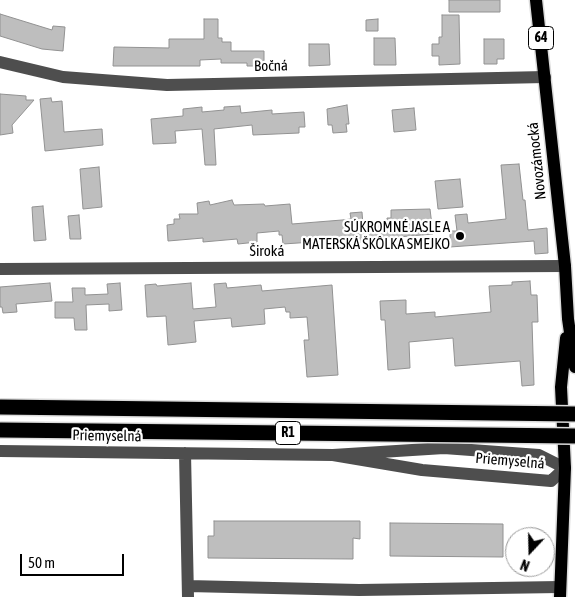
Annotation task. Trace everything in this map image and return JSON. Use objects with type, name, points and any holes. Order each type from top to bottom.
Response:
[{"type":"highway","name":"R1","points":[[0,407],[575,414]]},
{"type":"highway","name":"R1","points":[[0,430],[575,436]]},
{"type":"main road","name":"Novozámocká","points":[[536,0],[546,77],[568,318],[575,367]]},
{"type":"main road","name":"Novozámocká","points":[[560,592],[570,468],[561,387],[568,318]]},
{"type":"street","name":"Bočná","points":[[0,62],[63,77],[167,85],[546,77]]},
{"type":"street","name":"Široká","points":[[0,269],[564,266]]},
{"type":"street","name":"Priemyselná","points":[[0,451],[333,455],[444,448],[539,455],[570,468]]},
{"type":"street","points":[[185,453],[188,592],[359,594],[560,592]]},
{"type":"street","name":"Priemyselná","points":[[333,455],[422,470],[551,481],[570,468]]},
{"type":"building","points":[[449,0],[500,0],[500,12],[449,12]]},
{"type":"building","points":[[0,14],[52,30],[53,26],[65,27],[63,51],[42,49],[0,36]]},
{"type":"building","points":[[442,15],[459,15],[460,64],[439,65],[439,56],[432,56],[432,44],[439,44],[439,37],[442,37]]},
{"type":"building","points":[[204,19],[218,19],[218,38],[222,38],[222,42],[231,42],[231,51],[264,51],[264,66],[247,66],[247,63],[221,63],[221,59],[200,60],[200,66],[113,66],[114,47],[169,48],[169,39],[204,39]]},
{"type":"building","points":[[378,19],[378,31],[366,31],[366,20]]},
{"type":"building","points":[[374,38],[395,38],[396,65],[374,65]]},
{"type":"building","points":[[484,39],[504,39],[504,59],[497,59],[497,64],[484,64]]},
{"type":"building","points":[[309,44],[329,44],[330,65],[309,66]]},
{"type":"building","points":[[0,94],[26,96],[26,100],[34,100],[12,125],[13,133],[0,135]]},
{"type":"building","points":[[51,98],[52,102],[62,101],[64,132],[102,129],[103,145],[45,151],[40,99]]},
{"type":"building","points":[[347,105],[349,124],[346,124],[347,132],[333,133],[332,125],[328,125],[327,109]]},
{"type":"building","points":[[240,106],[241,113],[272,110],[272,114],[304,112],[305,127],[299,127],[299,133],[253,135],[252,125],[214,129],[216,165],[205,165],[202,129],[175,131],[176,143],[153,144],[151,119],[183,116],[183,109],[202,107],[202,112],[224,110],[224,107]]},
{"type":"building","points":[[414,108],[416,130],[394,132],[392,110]]},
{"type":"building","points":[[519,164],[528,230],[547,228],[548,253],[535,254],[534,241],[450,247],[450,231],[457,231],[455,215],[467,214],[468,223],[506,219],[501,165]]},
{"type":"building","points":[[99,167],[102,207],[83,209],[80,169]]},
{"type":"building","points":[[460,179],[463,207],[438,209],[435,181]]},
{"type":"building","points":[[232,200],[234,205],[264,204],[265,206],[290,204],[292,224],[351,219],[350,213],[362,212],[363,225],[387,224],[387,218],[391,218],[391,210],[430,209],[433,234],[398,237],[398,241],[344,243],[343,240],[283,244],[282,235],[279,235],[279,231],[257,233],[257,242],[238,244],[237,239],[203,242],[203,238],[168,241],[167,225],[174,224],[174,219],[180,219],[179,214],[198,214],[197,203],[209,201],[210,205]]},
{"type":"building","points":[[43,206],[46,240],[34,241],[32,207]]},
{"type":"building","points":[[79,215],[81,239],[70,239],[68,216]]},
{"type":"building","points":[[530,281],[531,295],[537,295],[538,322],[532,322],[534,385],[522,386],[520,361],[455,366],[453,338],[409,342],[410,368],[388,370],[385,320],[381,320],[380,301],[406,300],[406,314],[435,312],[435,317],[491,312],[489,286],[512,285],[512,282]]},
{"type":"building","points":[[50,283],[52,301],[16,304],[17,312],[3,313],[2,307],[0,307],[0,287]]},
{"type":"building","points":[[120,283],[122,310],[109,311],[109,304],[86,305],[87,330],[75,330],[74,318],[55,318],[55,302],[73,302],[72,288],[85,288],[85,295],[108,294],[107,284]]},
{"type":"building","points":[[191,283],[193,309],[216,307],[214,284],[226,283],[227,288],[261,285],[262,291],[332,285],[338,375],[307,377],[304,340],[309,340],[307,317],[290,318],[290,312],[286,312],[285,307],[264,309],[265,324],[232,327],[231,318],[194,321],[196,342],[168,345],[166,316],[147,317],[145,285],[156,284],[157,286]]},
{"type":"building","points":[[214,521],[360,521],[360,539],[353,538],[353,559],[208,558],[208,536],[214,536]]},
{"type":"building","points":[[390,523],[503,524],[503,557],[390,556]]},
{"type":"place","name":"SÚKROMNÉ JASLE A MATERSKÁ ŠKÔLKA SMEJKO","points":[[460,236]]}]
